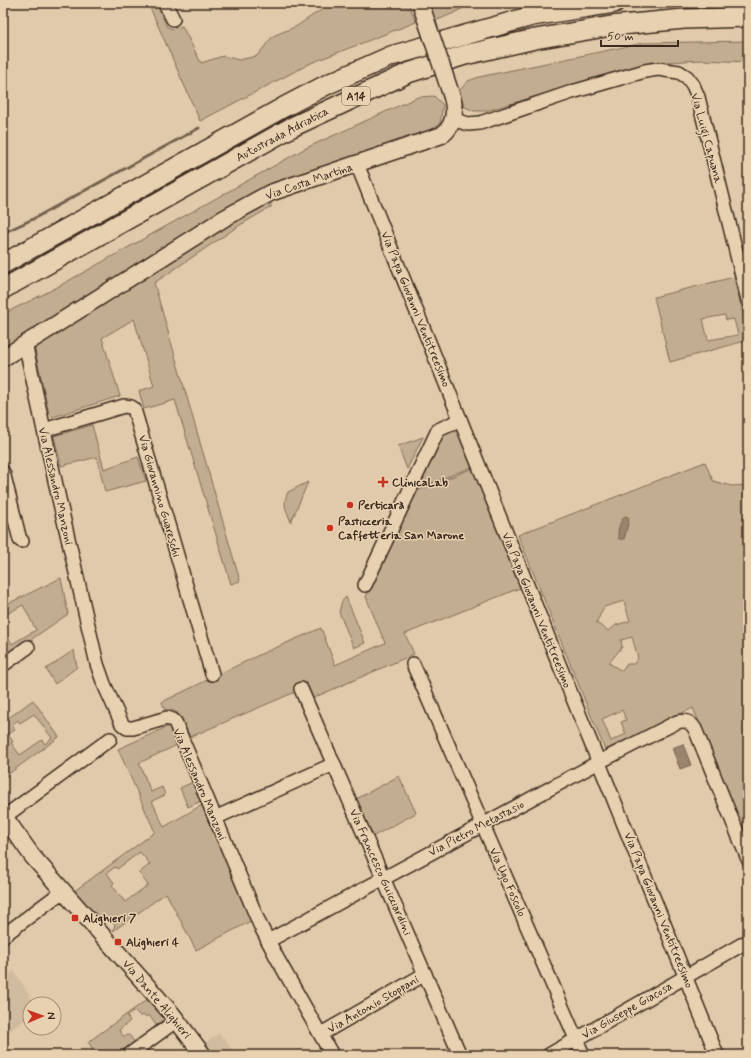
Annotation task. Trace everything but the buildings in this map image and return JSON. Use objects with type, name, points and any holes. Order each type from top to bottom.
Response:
[{"type":"highway","name":"Autostrada Adriatica","points":[[3,264],[284,107],[328,84],[391,56],[532,16],[614,3]]},
{"type":"highway","name":"Autostrada Adriatica","points":[[3,289],[292,127],[408,73],[465,54],[535,39],[611,26],[684,19],[748,17]]},
{"type":"main road","points":[[420,4],[452,97],[454,105],[453,119]]},
{"type":"main road","name":"Via Costa Martina","points":[[3,358],[223,219],[270,193],[437,137],[447,131],[453,119]]},
{"type":"main road","name":"Via Dante Alighieri","points":[[4,816],[30,852],[177,1020],[203,1055]]},
{"type":"street","points":[[165,3],[173,20]]},
{"type":"street","name":"Via Luigi Capuana","points":[[453,119],[468,124],[480,123],[572,92],[645,70],[658,69],[679,72],[693,85],[698,97],[748,300]]},
{"type":"street","name":"Via Papa Giovanni Ventitreesimo","points":[[357,164],[717,1055]]},
{"type":"street","name":"Via Alessandro Manzoni","points":[[25,343],[98,668],[104,684],[122,724],[127,728],[133,728],[164,718],[170,718],[173,720],[260,925],[332,1055]]},
{"type":"street","name":"Via Giovannino Guareschi","points":[[44,430],[124,406],[131,407],[134,410],[212,674]]},
{"type":"street","points":[[365,585],[438,430],[460,420]]},
{"type":"street","points":[[3,472],[20,540],[22,541]]},
{"type":"street","points":[[3,665],[28,647]]},
{"type":"street","name":"Via Ugo Foscolo","points":[[413,664],[583,1055]]},
{"type":"street","name":"Via Francesco Guicciardini","points":[[301,689],[460,1055]]},
{"type":"street","name":"Via Pietro Metastasio","points":[[268,941],[599,762],[677,722],[687,721],[692,724],[695,729],[748,859]]},
{"type":"street","points":[[4,816],[110,740]]},
{"type":"street","points":[[215,818],[334,764]]},
{"type":"street","points":[[3,936],[63,891]]},
{"type":"street","name":"Via Giuseppe Giacosa","points":[[549,1055],[748,941]]},
{"type":"street","name":"Via Antonio Stoppani","points":[[321,1034],[425,974]]},
{"type":"street","points":[[129,1055],[177,1020]]},
{"type":"shaded area","points":[[148,3],[156,3],[167,27],[173,29],[182,26],[201,63],[223,56],[239,60],[257,56],[273,36],[297,26],[331,3],[408,3],[416,22],[311,63],[200,121]]},
{"type":"shaded area","points":[[429,3],[472,3],[435,21]]},
{"type":"shaded area","points":[[748,41],[748,62],[703,60],[649,63],[486,111],[474,111],[465,107],[459,91],[468,81],[479,77],[643,43]]},
{"type":"shaded area","points":[[434,96],[443,105],[440,123],[431,132],[264,187],[42,323],[3,350],[3,314],[52,290],[306,148],[418,97]]},
{"type":"shaded area","points":[[271,202],[271,207],[240,225],[154,283],[240,581],[231,584],[175,400],[144,409],[139,391],[154,386],[134,319],[102,338],[120,396],[53,417],[49,414],[34,345],[210,234]]},
{"type":"shaded area","points":[[734,277],[748,340],[670,362],[654,297]],"holes":[[[725,315],[726,320],[734,319],[738,335],[708,340],[703,319]]]},
{"type":"shaded area","points":[[92,425],[104,469],[138,457],[146,481],[105,492],[97,457],[61,466],[54,436]]},
{"type":"shaded area","points":[[451,431],[458,432],[472,467],[419,488],[419,490],[473,468],[520,588],[405,634],[414,654],[313,698],[307,687],[190,737],[179,714],[171,710],[165,710],[162,702],[261,654],[321,628],[335,665],[385,643],[366,597],[441,436]]},
{"type":"shaded area","points":[[423,437],[407,469],[398,446]]},
{"type":"shaded area","points":[[705,462],[713,481],[732,486],[748,485],[748,842],[693,708],[605,750],[518,535]],"holes":[[[624,601],[630,621],[616,625],[609,631],[596,623],[604,607]],[[632,637],[638,658],[634,664],[627,664],[622,671],[609,663],[622,647],[621,640]],[[622,710],[626,720],[621,722],[626,734],[611,741],[602,719]]]},
{"type":"shaded area","points":[[308,482],[291,522],[286,510],[286,496],[288,492]]},
{"type":"shaded area","points":[[625,516],[628,517],[629,520],[624,539],[619,539],[619,527]]},
{"type":"shaded area","points":[[61,578],[68,614],[3,659],[3,627],[12,644],[36,630],[23,605],[3,616],[3,606]]},
{"type":"shaded area","points":[[346,597],[365,643],[354,648],[339,612],[342,601]]},
{"type":"shaded area","points":[[74,650],[77,667],[55,684],[46,669]]},
{"type":"shaded area","points":[[33,700],[59,737],[3,778],[3,722]],"holes":[[[34,714],[52,738],[45,744],[42,740],[20,755],[11,743],[13,742],[8,734],[15,730],[12,725],[18,720],[20,723]]]},
{"type":"shaded area","points":[[169,726],[177,745],[139,763],[151,792],[162,787],[165,795],[152,801],[164,827],[202,805],[251,921],[196,950],[166,893],[113,931],[115,925],[109,917],[98,920],[73,892],[155,832],[118,749]],"holes":[[[140,852],[150,864],[139,873],[148,885],[125,902],[112,885],[114,883],[107,873],[115,867],[117,869]]]},
{"type":"shaded area","points":[[683,744],[691,765],[680,769],[672,748]]},
{"type":"shaded area","points":[[399,776],[416,813],[372,837],[356,799]]},
{"type":"shaded area","points":[[193,782],[201,801],[188,807],[180,788]]},
{"type":"shaded area","points":[[14,971],[30,996],[22,996],[22,1022],[7,1033],[3,1026],[3,979]]},
{"type":"shaded area","points":[[148,999],[167,1022],[158,1028],[149,1015],[145,1017],[143,1015],[141,1017],[135,1011],[127,1016],[130,1021],[119,1030],[123,1036],[129,1035],[136,1044],[121,1055],[97,1055],[88,1042]]},
{"type":"shaded area","points":[[220,1033],[235,1055],[212,1055],[204,1043]]},
{"type":"waterway","points":[[3,233],[33,219],[199,128]]},
{"type":"place","name":"ClinicaLab","points":[[383,482]]},
{"type":"place","name":"Perticarà","points":[[350,505]]},
{"type":"place","name":"Pasticceria Caffetteria San Marone","points":[[330,528]]},
{"type":"place","name":"Alighieri 7","points":[[75,918]]},
{"type":"place","name":"Alighieri 4","points":[[118,942]]}]
